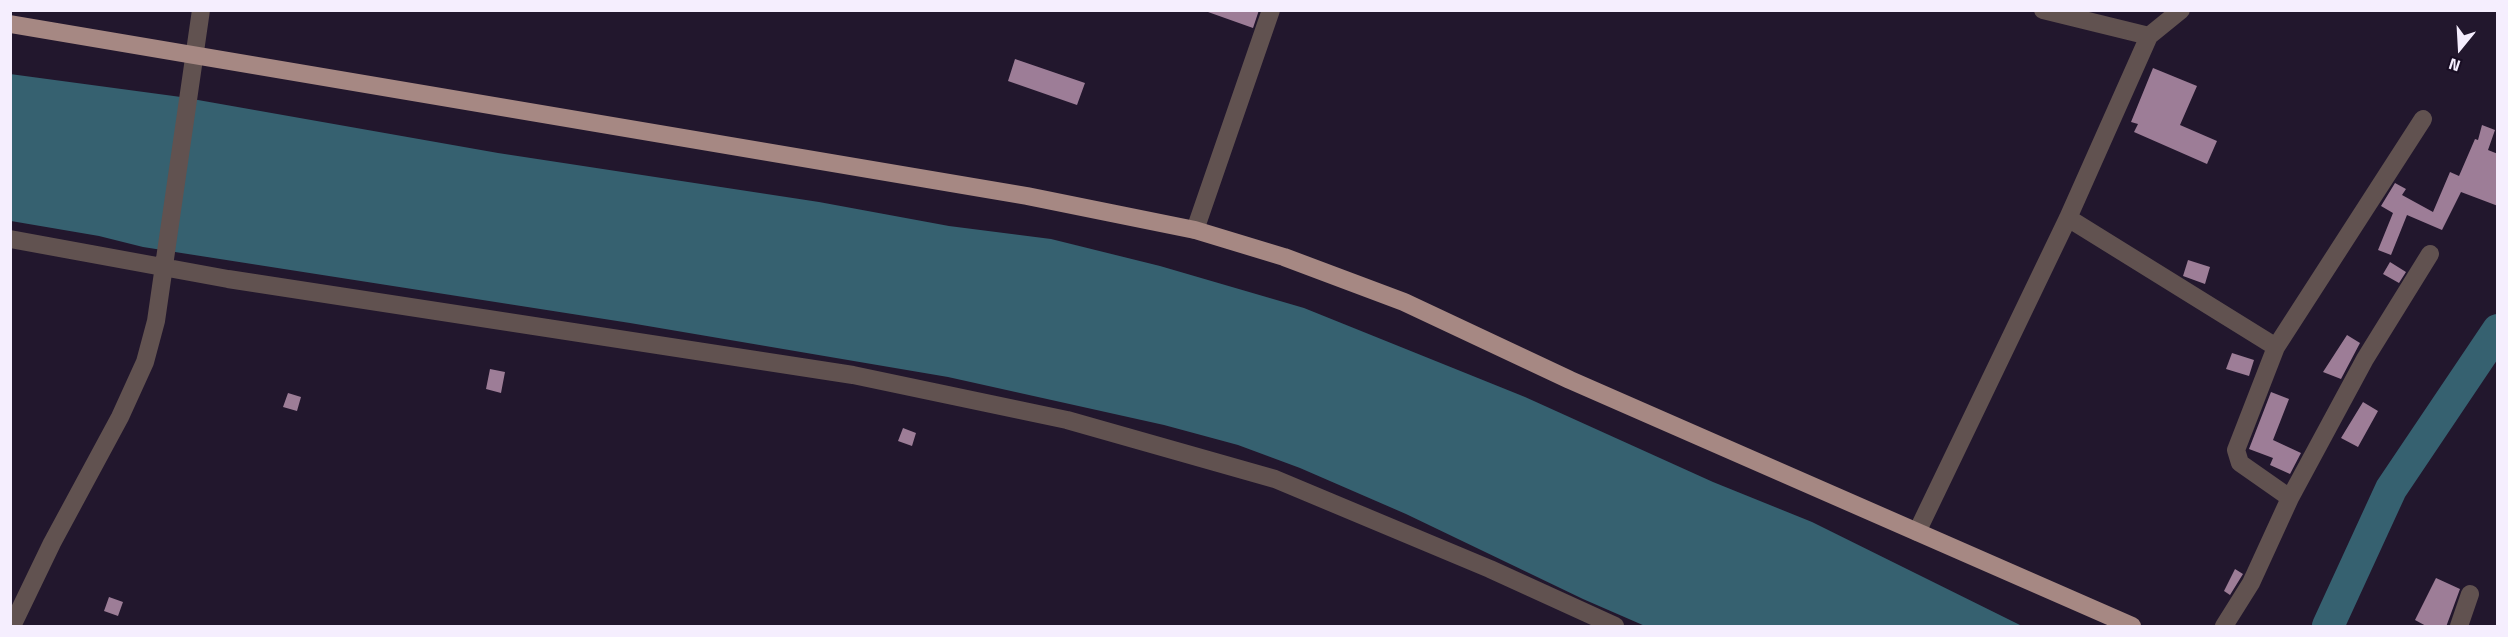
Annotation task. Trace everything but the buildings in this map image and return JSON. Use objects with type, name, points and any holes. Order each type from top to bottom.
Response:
[{"type":"main road","points":[[10,24],[1015,194],[1195,230],[1284,257],[1404,302],[1570,380],[2132,627]]},
{"type":"street","points":[[12,627],[51,543],[120,417],[145,362],[156,321],[201,10]]},
{"type":"street","points":[[1195,230],[1271,10]]},
{"type":"street","points":[[2043,10],[2149,36]]},
{"type":"street","points":[[1917,532],[2068,218],[2149,36],[2181,10]]},
{"type":"street","points":[[2290,498],[2240,463],[2236,450],[2276,346],[2423,118]]},
{"type":"street","points":[[2068,218],[2276,346]]},
{"type":"street","points":[[10,239],[163,267],[483,319],[854,375],[1067,420],[1275,478],[1490,569],[1615,627]]},
{"type":"street","points":[[2224,627],[2251,583],[2290,498],[2366,359],[2430,254]]},
{"type":"street","points":[[2459,627],[2470,594]]},
{"type":"water","points":[[10,74],[181,97],[498,153],[819,202],[949,226],[1051,239],[1160,266],[1304,308],[1525,397],[1713,482],[1812,522],[2022,626],[1645,626],[1583,599],[1406,514],[1300,468],[1238,445],[1164,425],[948,377],[630,323],[143,247],[99,236],[11,221]]},
{"type":"waterway","points":[[2328,626],[2391,489],[2498,330]]}]
